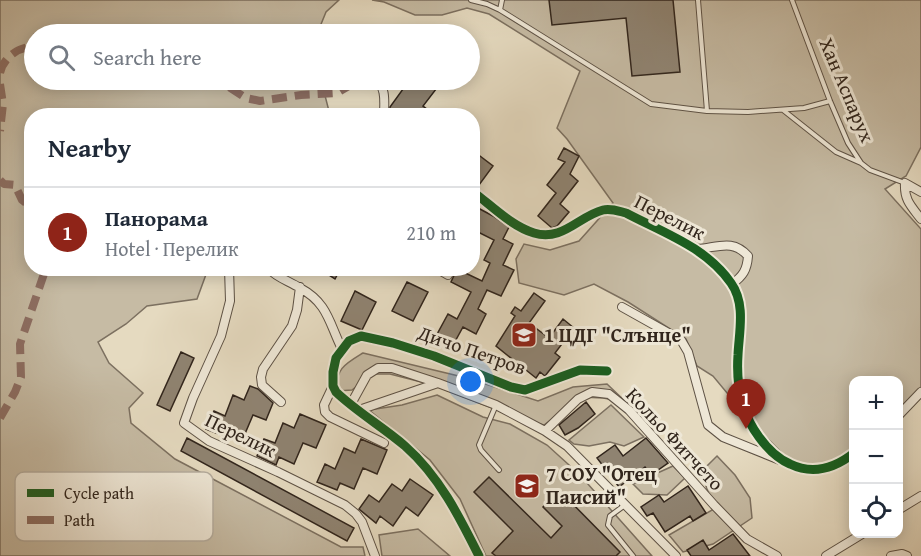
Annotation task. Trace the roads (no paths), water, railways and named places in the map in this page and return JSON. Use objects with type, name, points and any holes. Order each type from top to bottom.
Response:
[{"type":"street","points":[[383,90],[384,108]]},
{"type":"street","points":[[905,183],[904,194],[907,202],[921,219]]},
{"type":"street","name":"Хан Аспарух","points":[[905,183],[921,192]]},
{"type":"street","name":"Перелик","points":[[480,197],[513,222],[535,234],[551,235],[568,230],[588,217],[603,210],[613,209],[626,213],[698,249],[732,284],[739,304],[741,322],[738,357],[742,407],[751,426],[764,444],[783,461],[812,470],[828,468],[849,456]]},
{"type":"street","points":[[698,249],[733,245],[742,249],[748,256],[747,269],[741,278],[732,284]]},
{"type":"street","name":"Перелик","points":[[228,276],[230,301],[222,336],[189,407],[184,423],[209,441],[345,505],[363,522],[375,556]]},
{"type":"street","points":[[275,276],[316,297],[326,310],[342,349],[336,358],[333,386],[324,405],[325,412],[330,417],[384,443]]},
{"type":"street","points":[[281,402],[262,385],[261,377],[292,326],[300,287]]},
{"type":"street","points":[[622,307],[681,340],[688,352],[708,425],[723,437],[783,461]]},
{"type":"street","name":"Дичо Петров","points":[[342,349],[350,341],[361,336],[372,338],[434,356],[490,380],[525,390],[580,370],[607,371]]},
{"type":"street","points":[[351,404],[367,375],[378,368],[392,368],[496,405],[545,431],[567,446],[676,556]]},
{"type":"street","points":[[359,410],[438,383]]},
{"type":"street","points":[[333,386],[336,392],[405,447],[431,472],[458,513],[479,556]]},
{"type":"street","name":"Кольо Фитчето","points":[[545,431],[578,399],[592,392],[609,394],[629,410],[747,539],[777,556]]},
{"type":"street","points":[[903,411],[921,392]]},
{"type":"street","points":[[903,507],[921,496]]},
{"type":"street","points":[[826,556],[855,538]]},
{"type":"street","points":[[891,556],[902,554],[907,556]]},
{"type":"lane","points":[[471,0],[500,10],[651,104],[707,111],[783,110],[804,108],[830,101]]},
{"type":"lane","points":[[500,10],[502,0]]},
{"type":"lane","points":[[698,0],[707,111]]},
{"type":"lane","name":"Хан Аспарух","points":[[792,0],[830,101],[861,163],[870,170],[905,183]]},
{"type":"lane","points":[[783,110],[836,152],[861,163]]},
{"type":"lane","points":[[496,405],[479,445],[499,470]]},
{"type":"lane","points":[[626,504],[610,516],[608,525],[633,556]]},
{"type":"place","name":"1 ЦДГ \"Слънце\"","points":[[524,335]]},
{"type":"place","name":"Панорама","points":[[746,429]]},
{"type":"place","name":"7 СОУ \"Отец Паисий\"","points":[[527,486]]}]
